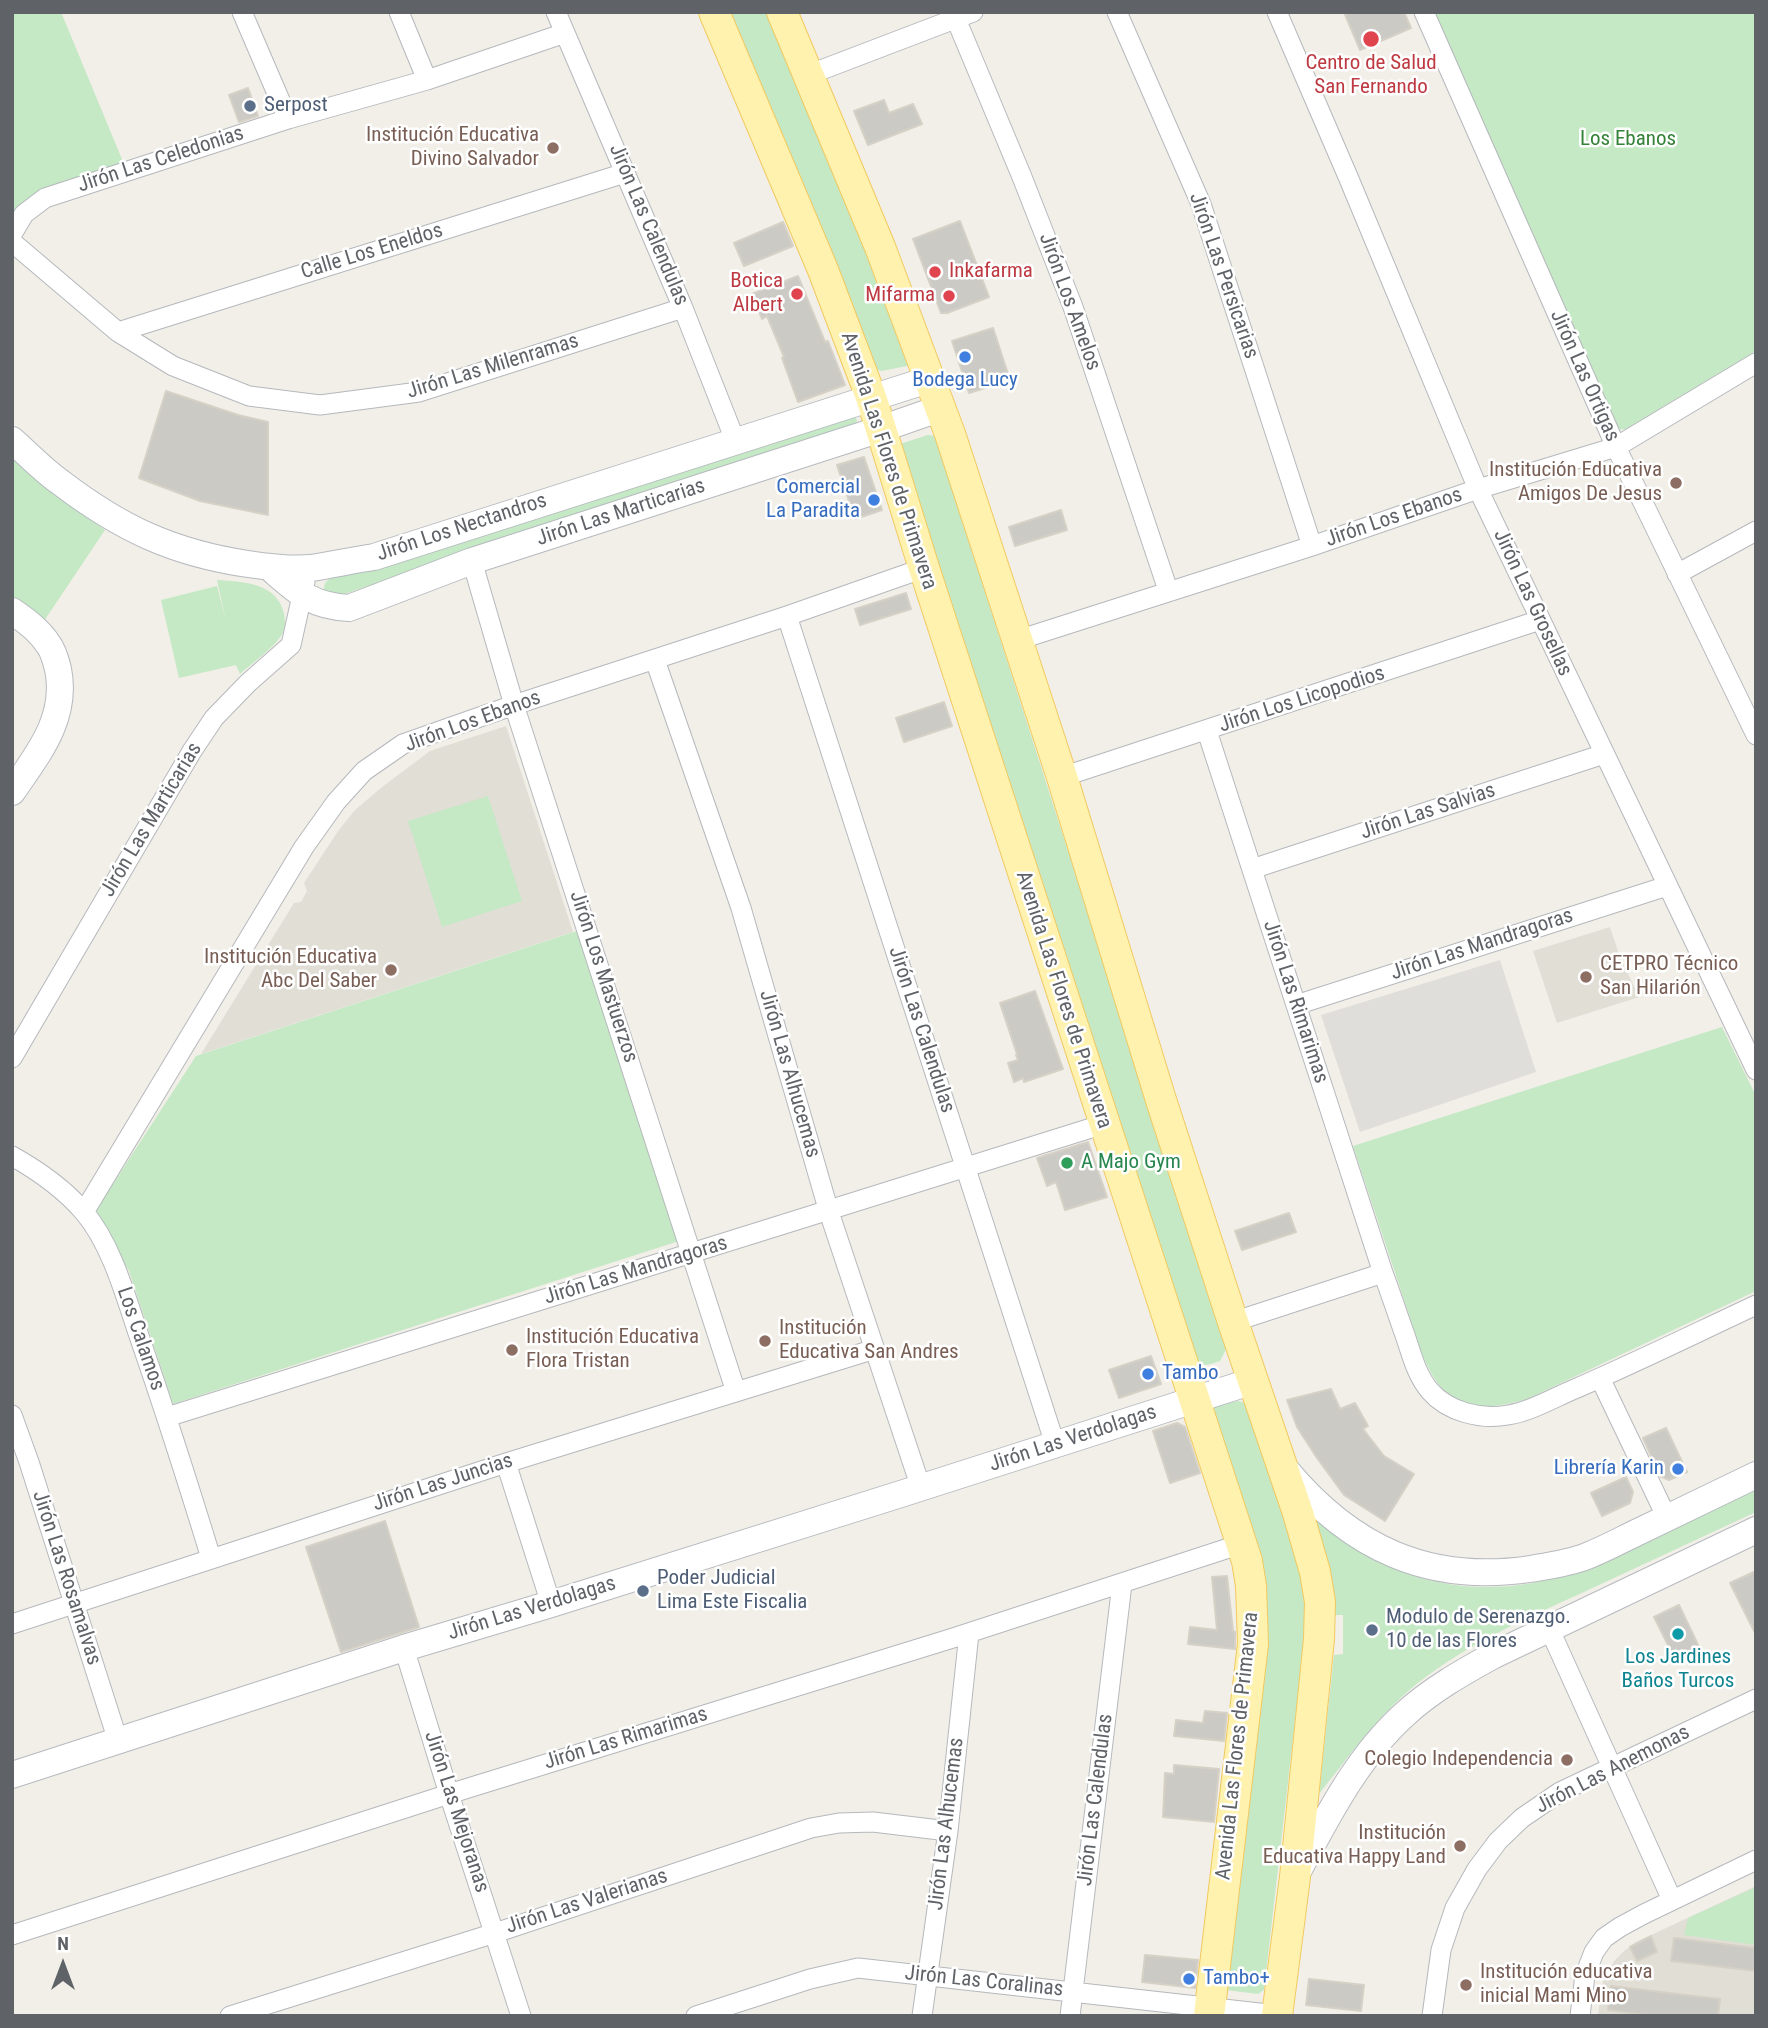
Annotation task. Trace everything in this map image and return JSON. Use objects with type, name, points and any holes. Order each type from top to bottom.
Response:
[{"type":"main road","name":"Avenida Las Flores de Primavera","points":[[714,12],[823,270],[871,397],[924,568],[1247,1561],[1251,1586],[1253,1644],[1209,2012]]},
{"type":"main road","points":[[782,12],[880,247],[941,408],[1018,640],[1161,1100],[1315,1572],[1320,1602],[1318,1639],[1295,1877],[1277,2015]]},
{"type":"street","points":[[242,12],[288,120]]},
{"type":"street","points":[[399,12],[427,80]]},
{"type":"street","name":"Jirón Las Calendulas","points":[[556,12],[683,308],[735,440]]},
{"type":"street","name":"Jirón Las Persicarias","points":[[1117,12],[1201,204],[1312,546]]},
{"type":"street","name":"Jirón Las Grosellas","points":[[1277,12],[1478,489],[1756,1070]]},
{"type":"street","name":"Jirón Las Ortigas","points":[[1424,12],[1616,447],[1756,735]]},
{"type":"street","points":[[808,75],[965,16]]},
{"type":"street","name":"Jirón Los Amelos","points":[[965,16],[1022,177],[1073,307],[1168,590]]},
{"type":"street","name":"Jirón Las Celedonias","points":[[12,234],[24,214],[45,198],[288,120],[427,80],[565,33]]},
{"type":"street","name":"Calle Los Eneldos","points":[[118,332],[625,173]]},
{"type":"street","name":"Jirón Las Milenramas","points":[[12,242],[118,332],[173,366],[249,396],[320,405],[419,392],[683,308]]},
{"type":"street","name":"Jirón Los Ebanos","points":[[1018,640],[1312,546],[1478,489],[1616,447],[1756,363]]},
{"type":"street","name":"Jirón Los Nectandros","points":[[12,440],[59,482],[113,519],[148,537],[181,551],[219,560],[269,567],[310,568],[374,556],[931,379]]},
{"type":"street","name":"Jirón Las Marticarias","points":[[269,567],[302,596],[330,607],[349,608],[472,561],[941,408]]},
{"type":"street","points":[[1677,574],[1756,531]]},
{"type":"street","name":"Jirón Los Mastuerzos","points":[[472,561],[514,705],[736,1392]]},
{"type":"street","name":"Jirón Las Marticarias","points":[[12,1058],[214,719],[248,683],[291,645],[310,568]]},
{"type":"street","name":"Jirón Los Ebanos","points":[[84,1212],[304,847],[336,802],[364,771],[403,744],[924,568]]},
{"type":"street","points":[[12,611],[34,627],[49,645],[57,665],[60,684],[58,711],[50,733],[12,792]]},
{"type":"street","name":"Jirón Las Calendulas","points":[[788,616],[1055,1444]]},
{"type":"street","name":"Jirón Los Licopodios","points":[[1062,777],[1540,620]]},
{"type":"street","name":"Jirón Las Alhucemas","points":[[655,660],[741,908],[829,1212],[921,1488]]},
{"type":"street","name":"Jirón Las Rimarimas","points":[[1207,731],[1383,1273],[1422,1380],[1432,1393],[1454,1408],[1475,1415],[1510,1415],[1600,1378],[1756,1305]]},
{"type":"street","name":"Jirón Las Salvias","points":[[1252,869],[1604,754]]},
{"type":"street","name":"Jirón Las Mandragoras","points":[[1296,1005],[1667,886]]},
{"type":"street","name":"Jirón Las Mandragoras","points":[[167,1417],[1104,1124]]},
{"type":"street","name":"Los Calamos","points":[[12,1156],[51,1183],[84,1212],[102,1241],[120,1281],[167,1417],[211,1558]]},
{"type":"street","points":[[1233,1322],[1383,1273]]},
{"type":"street","name":"Jirón Las Juncias","points":[[12,1623],[506,1463],[875,1349]]},
{"type":"street","points":[[1600,1378],[1667,1518]]},
{"type":"street","name":"Jirón Las Verdolagas","points":[[12,1776],[404,1648],[921,1488],[1253,1381]]},
{"type":"street","name":"Jirón Las Rosamalvas","points":[[12,1415],[21,1465],[74,1604],[118,1741]]},
{"type":"street","points":[[506,1463],[551,1604]]},
{"type":"street","points":[[1281,1464],[1308,1496],[1331,1517],[1383,1550],[1408,1561],[1441,1570],[1485,1573],[1506,1573],[1585,1557],[1756,1475]]},
{"type":"street","points":[[1295,1877],[1331,1808],[1368,1754],[1416,1704],[1462,1672],[1756,1531]]},
{"type":"street","name":"Jirón Las Rimarimas","points":[[12,1935],[449,1794],[969,1633],[1241,1545]]},
{"type":"street","name":"Jirón Las Calendulas","points":[[1070,2016],[1122,1584]]},
{"type":"street","points":[[1549,1628],[1672,1900]]},
{"type":"street","name":"Jirón Las Alhucemas","points":[[922,2016],[948,1831],[969,1633]]},
{"type":"street","name":"Jirón Las Mejoranas","points":[[404,1648],[521,2016]]},
{"type":"street","name":"Jirón Las Anemonas","points":[[1432,2016],[1441,1950],[1455,1908],[1477,1869],[1498,1841],[1521,1818],[1560,1792],[1756,1699]]},
{"type":"street","name":"Jirón Las Valerianas","points":[[230,2016],[495,1933],[811,1828],[839,1823],[873,1822],[948,1831]]},
{"type":"street","points":[[1580,2016],[1585,1975],[1594,1952],[1604,1938],[1672,1900],[1756,1860]]},
{"type":"street","name":"Jirón Las Coralinas","points":[[696,2016],[810,1979],[858,1968],[1073,1992],[1209,2012],[1277,2015]]},
{"type":"shaded area","points":[[506,726],[573,932],[201,1054],[294,903],[301,902],[307,891],[304,883],[355,810],[430,751]]},
{"type":"shaded area","name":"CETPRO Técnico San Hilarión","points":[[1610,927],[1620,957],[1639,997],[1557,1023],[1533,951]]},
{"type":"shaded area","points":[[1500,960],[1536,1072],[1360,1132],[1321,1015]]},
{"type":"shaded area","points":[[1756,1886],[1756,2016],[1598,2016],[1606,1973],[1624,1951],[1636,1942]]},
{"type":"green space","points":[[12,12],[61,12],[126,169],[12,216]]},
{"type":"green space","points":[[725,12],[771,12],[911,354],[907,366],[882,371],[873,369]]},
{"type":"green space","name":"Los Ebanos","points":[[1433,12],[1756,12],[1756,351],[1626,429],[1615,430]]},
{"type":"green space","points":[[855,415],[857,421],[854,427],[335,597],[323,593],[325,583],[331,577]]},
{"type":"green space","points":[[928,435],[935,436],[1227,1347],[1220,1361],[1212,1364],[1201,1365],[1190,1360],[900,444]]},
{"type":"green space","points":[[12,451],[105,530],[44,621],[12,596]]},
{"type":"green space","points":[[217,580],[256,585],[272,594],[283,610],[284,630],[270,649],[240,674],[236,665],[179,678],[161,600],[217,586],[226,621]]},
{"type":"green space","points":[[488,796],[522,901],[442,927],[408,821]]},
{"type":"green space","points":[[577,931],[679,1241],[173,1404],[129,1271],[96,1210],[196,1056]]},
{"type":"green space","points":[[1722,1027],[1756,1096],[1756,1291],[1527,1399],[1508,1404],[1476,1406],[1451,1397],[1431,1373],[1422,1354],[1353,1146]]},
{"type":"green space","points":[[1238,1401],[1246,1403],[1298,1556],[1307,1617],[1264,1990],[1258,1994],[1226,1990],[1262,1644],[1210,1413],[1214,1406]]},
{"type":"green space","points":[[1756,1488],[1756,1512],[1515,1624],[1470,1648],[1426,1677],[1382,1716],[1319,1794],[1334,1655],[1343,1654],[1343,1615],[1335,1615],[1332,1588],[1316,1519],[1373,1558],[1414,1576],[1458,1585],[1504,1587],[1549,1580],[1571,1573]]},
{"type":"green space","points":[[1756,1887],[1756,1945],[1684,1935],[1688,1918]]},
{"type":"building","name":"Centro de Salud San Fernando","points":[[1344,12],[1404,12],[1411,28],[1360,50]]},
{"type":"building","points":[[248,88],[258,116],[239,122],[229,95]]},
{"type":"building","points":[[884,100],[889,113],[913,104],[922,124],[868,145],[854,111]]},
{"type":"building","points":[[960,221],[989,297],[941,313],[913,239]]},
{"type":"building","points":[[783,222],[793,246],[744,266],[734,243]]},
{"type":"building","points":[[798,276],[845,385],[798,402],[767,316],[762,319],[752,294]]},
{"type":"building","points":[[993,328],[1010,380],[969,393],[952,341]]},
{"type":"building","points":[[166,391],[268,422],[268,515],[200,501],[139,478]]},
{"type":"building","points":[[864,457],[882,510],[855,519],[837,465]]},
{"type":"building","points":[[1061,510],[1067,530],[1015,546],[1009,527]]},
{"type":"building","points":[[906,593],[911,609],[860,625],[855,609]]},
{"type":"building","points":[[944,702],[952,726],[904,742],[896,718]]},
{"type":"building","points":[[1035,991],[1063,1069],[1024,1082],[1023,1078],[1014,1082],[1008,1063],[1018,1060],[1017,1054],[1000,1003]]},
{"type":"building","points":[[1088,1142],[1107,1197],[1065,1210],[1056,1182],[1047,1186],[1037,1158]]},
{"type":"building","points":[[1289,1213],[1296,1232],[1242,1250],[1235,1231]]},
{"type":"building","points":[[1151,1356],[1161,1384],[1119,1398],[1109,1370]]},
{"type":"building","points":[[1331,1389],[1340,1409],[1355,1403],[1368,1426],[1363,1429],[1384,1456],[1414,1474],[1385,1521],[1344,1495],[1297,1427],[1287,1400]]},
{"type":"building","points":[[1177,1423],[1185,1427],[1200,1473],[1170,1483],[1153,1431]]},
{"type":"building","points":[[1666,1428],[1687,1472],[1669,1480],[1660,1476],[1643,1438]]},
{"type":"building","points":[[1626,1477],[1633,1492],[1630,1503],[1602,1516],[1591,1493]]},
{"type":"building","points":[[385,1521],[419,1627],[341,1652],[306,1547]]},
{"type":"building","points":[[1756,1571],[1756,1635],[1730,1583]]},
{"type":"building","points":[[1227,1576],[1235,1649],[1188,1644],[1190,1627],[1217,1630],[1212,1577]]},
{"type":"building","name":"Los Jardines Baños Turcos","points":[[1679,1605],[1701,1651],[1677,1663],[1654,1617]]},
{"type":"building","points":[[1205,1711],[1227,1713],[1224,1741],[1174,1736],[1176,1720],[1203,1723]]},
{"type":"building","points":[[1174,1765],[1219,1769],[1214,1822],[1163,1817],[1165,1773],[1174,1774]]},
{"type":"building","points":[[1651,1936],[1657,1952],[1637,1961],[1630,1947]]},
{"type":"building","points":[[1674,1938],[1756,1948],[1756,1971],[1671,1961]]},
{"type":"building","points":[[1145,1955],[1198,1960],[1195,1988],[1142,1982]]},
{"type":"building","points":[[1309,1979],[1364,1985],[1361,2011],[1306,2005]]},
{"type":"building","points":[[1611,1986],[1720,1999],[1718,2016],[1655,2016],[1608,2010]]},
{"type":"place","name":"Centro de Salud San Fernando","points":[[1371,39]]},
{"type":"place","name":"Serpost","points":[[250,106]]},
{"type":"place","name":"Institución Educativa Divino Salvador","points":[[553,148]]},
{"type":"place","name":"Inkafarma","points":[[935,272]]},
{"type":"place","name":"Botica Albert","points":[[797,294]]},
{"type":"place","name":"Mifarma","points":[[949,296]]},
{"type":"place","name":"Bodega Lucy","points":[[965,357]]},
{"type":"place","name":"Institución Educativa Amigos De Jesus","points":[[1676,483]]},
{"type":"place","name":"Comercial La Paradita","points":[[874,500]]},
{"type":"place","name":"Institución Educativa Abc Del Saber","points":[[391,970]]},
{"type":"place","name":"CETPRO Técnico San Hilarión","points":[[1586,977]]},
{"type":"place","name":"A Majo Gym","points":[[1067,1163]]},
{"type":"place","name":"Institución Educativa San Andres","points":[[765,1341]]},
{"type":"place","name":"Institución Educativa Flora Tristan","points":[[512,1350]]},
{"type":"place","name":"Tambo","points":[[1148,1374]]},
{"type":"place","name":"Librería Karin","points":[[1678,1469]]},
{"type":"place","name":"Poder Judicial Lima Este Fiscalia","points":[[643,1591]]},
{"type":"place","name":"Modulo de Serenazgo. 10 de las Flores","points":[[1372,1630]]},
{"type":"place","name":"Los Jardines Baños Turcos","points":[[1678,1634]]},
{"type":"place","name":"Colegio Independencia","points":[[1567,1760]]},
{"type":"place","name":"Institución Educativa Happy Land","points":[[1460,1846]]},
{"type":"place","name":"Tambo+","points":[[1189,1979]]},
{"type":"place","name":"Institución educativa inicial Mami Mino","points":[[1466,1985]]}]
